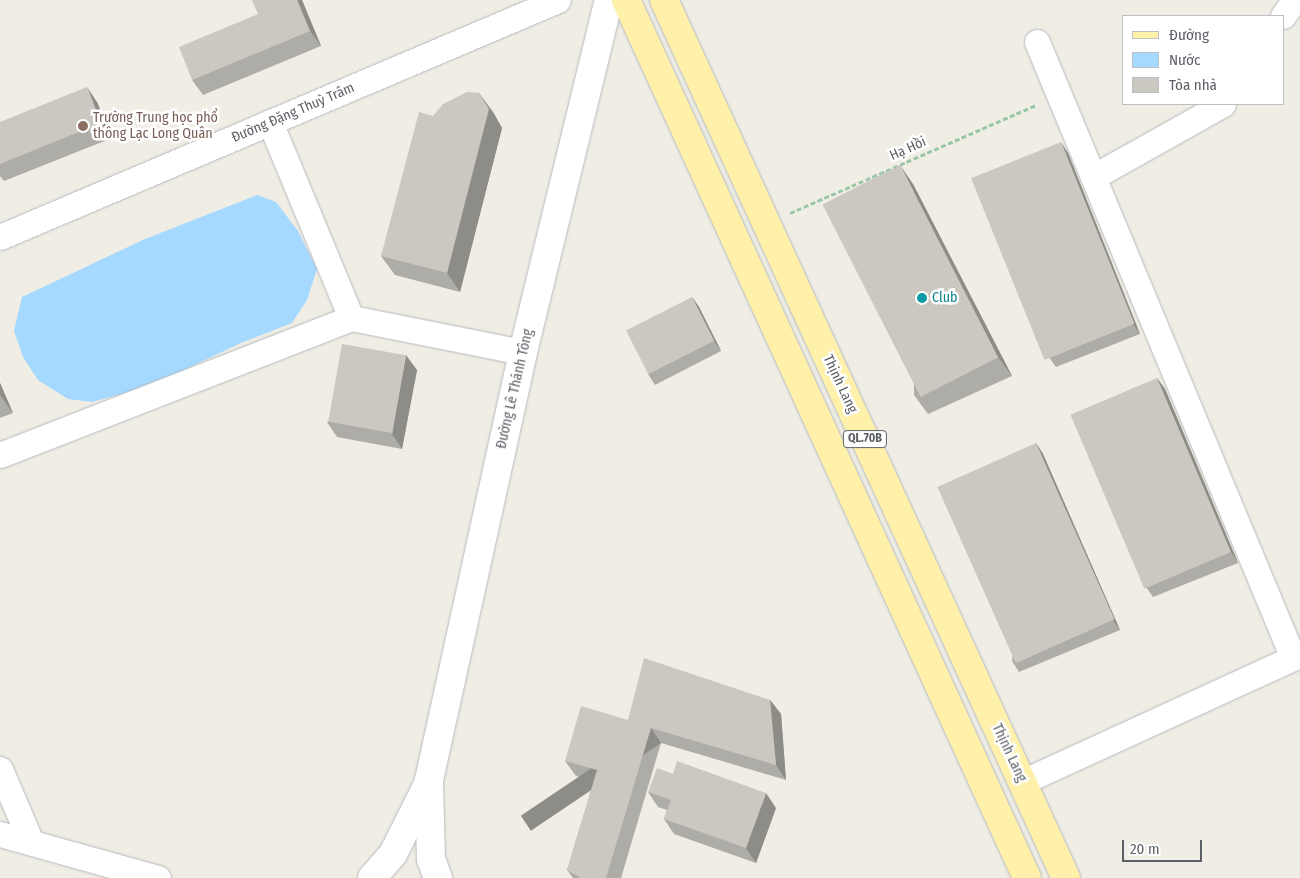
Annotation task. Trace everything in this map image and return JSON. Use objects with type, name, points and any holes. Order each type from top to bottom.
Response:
[{"type":"main road","name":"Đường Lê Thánh Tông","points":[[372,878],[393,854],[429,780],[523,352],[609,0]]},
{"type":"main road","name":"QL.70B","points":[[626,0],[1027,878]]},
{"type":"main road","name":"Thịnh Lang","points":[[664,0],[1066,878]]},
{"type":"main road","name":"Đường Lê Thánh Tông","points":[[429,780],[432,859],[438,878]]},
{"type":"street","name":"Đường Đặng Thuỳ Trâm","points":[[0,237],[558,0]]},
{"type":"street","points":[[1284,15],[1294,0]]},
{"type":"street","points":[[1022,782],[1297,656],[1037,42]]},
{"type":"street","points":[[1093,177],[1221,105]]},
{"type":"street","points":[[270,122],[351,318]]},
{"type":"street","points":[[0,455],[351,318],[523,352]]},
{"type":"street","points":[[0,769],[31,842]]},
{"type":"street","points":[[0,834],[158,878]]},
{"type":"path","name":"Hạ Hồi","points":[[766,224],[1058,94]]},
{"type":"water","points":[[257,195],[276,202],[298,231],[317,269],[307,300],[292,323],[241,343],[150,386],[92,402],[68,399],[38,380],[23,357],[14,331],[22,297],[145,239]]},
{"type":"building","points":[[252,0],[297,0],[310,31],[192,80],[179,47],[258,14]]},
{"type":"building","points":[[87,87],[101,123],[0,164],[0,122]]},
{"type":"building","points":[[467,92],[479,93],[489,109],[447,273],[381,256],[419,112],[433,116],[443,104]]},
{"type":"building","points":[[1061,142],[1134,324],[1044,360],[971,178]]},
{"type":"building","name":"Club","points":[[900,165],[998,357],[921,397],[822,204]]},
{"type":"building","points":[[692,297],[714,341],[648,374],[626,331]]},
{"type":"building","points":[[342,344],[406,355],[392,433],[328,422]]},
{"type":"building","points":[[1157,378],[1231,552],[1144,589],[1070,415]]},
{"type":"building","points":[[1036,443],[1115,619],[1016,663],[937,487]]},
{"type":"building","points":[[644,658],[770,700],[776,765],[651,728],[606,878],[581,878],[567,870],[597,770],[565,761],[581,706],[628,720]]},
{"type":"building","points":[[677,761],[766,793],[746,848],[664,819],[671,800],[648,792],[657,768],[673,774]]},
{"type":"place","name":"Trường Trung học phổ thông Lạc Long Quân","points":[[83,126]]},
{"type":"place","name":"Club","points":[[922,298]]}]
